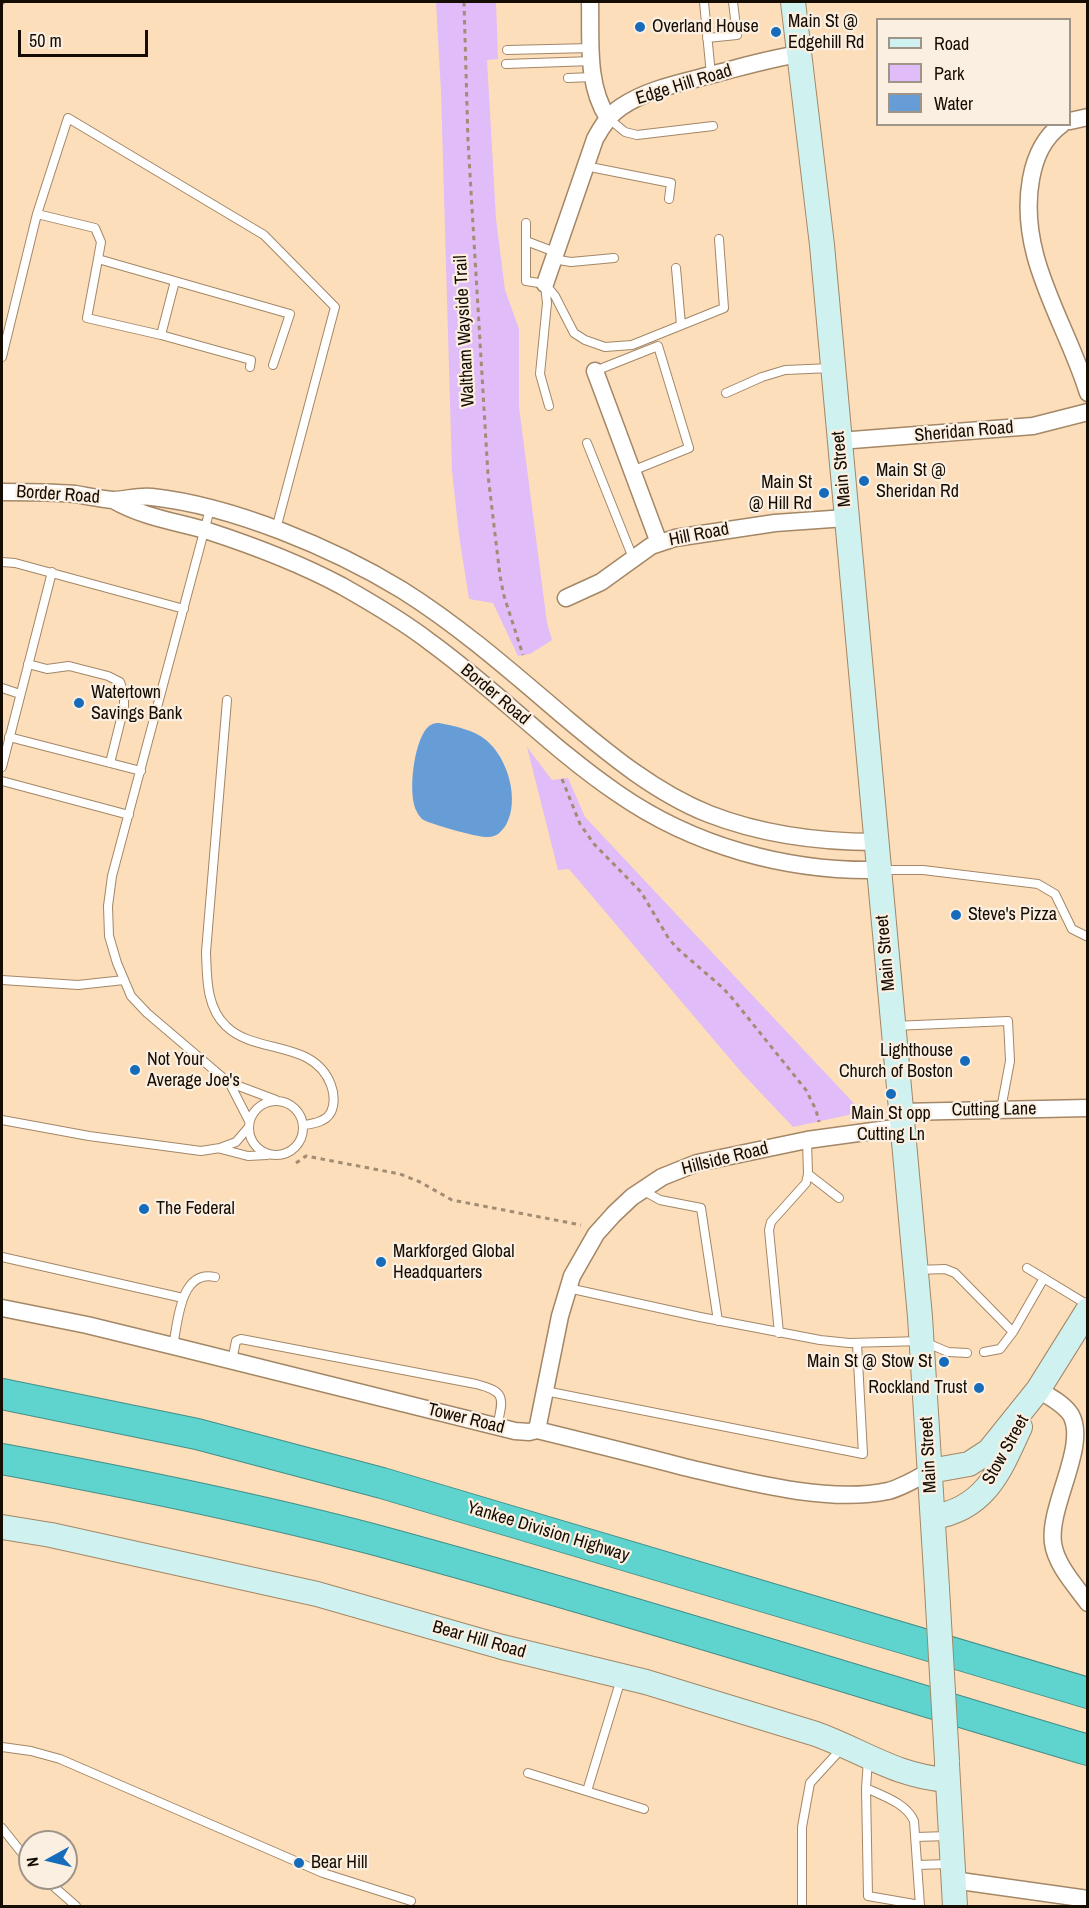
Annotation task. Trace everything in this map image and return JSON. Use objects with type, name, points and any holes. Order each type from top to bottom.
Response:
[{"type":"highway","name":"Yankee Division Highway","points":[[2,1394],[187,1432],[320,1466],[446,1501],[1088,1693]]},
{"type":"highway","points":[[2,1459],[184,1494],[370,1539],[496,1574],[1088,1750]]},
{"type":"main road","name":"Main Street","points":[[793,2],[822,245],[922,1341],[955,1906]]},
{"type":"main road","name":"Stow Street","points":[[930,1471],[969,1464],[982,1457],[1002,1436],[1038,1390],[1085,1319]]},
{"type":"main road","name":"Stow Street","points":[[933,1517],[964,1508],[989,1485],[1006,1458],[1038,1390]]},
{"type":"main road","name":"Bear Hill Road","points":[[2,1527],[51,1535],[309,1592],[502,1647],[622,1676],[801,1729],[845,1745],[908,1774],[947,1771]]},
{"type":"street","points":[[590,2],[592,62],[599,103],[608,118]]},
{"type":"street","name":"Edge Hill Road","points":[[545,284],[595,139],[608,118],[621,106],[641,96],[711,75],[800,54]]},
{"type":"street","points":[[1071,121],[1088,117]]},
{"type":"street","points":[[1060,126],[1045,140],[1034,162],[1028,193],[1028,216],[1037,266],[1073,350],[1088,393]]},
{"type":"street","points":[[595,371],[659,543]]},
{"type":"street","name":"Sheridan Road","points":[[839,441],[1033,426],[1088,412]]},
{"type":"street","name":"Border Road","points":[[2,492],[58,493],[113,500],[134,496],[153,497],[210,509],[276,530],[344,559],[410,596],[463,633],[618,760],[677,798],[706,813],[764,831],[822,840],[876,842]]},
{"type":"street","name":"Border Road","points":[[113,500],[141,514],[205,531],[270,553],[340,585],[407,625],[440,649],[582,767],[618,794],[674,827],[733,849],[772,860],[837,870],[879,870]]},
{"type":"street","name":"Hill Road","points":[[566,598],[602,582],[633,558],[659,543],[699,533],[796,521],[846,518]]},
{"type":"street","name":"Cutting Lane","points":[[902,1119],[1000,1109],[1088,1108]]},
{"type":"street","name":"Hillside Road","points":[[537,1430],[568,1288],[578,1264],[596,1234],[614,1214],[642,1190],[673,1172],[698,1163],[902,1119]]},
{"type":"street","name":"Tower Road","points":[[2,1308],[87,1325],[497,1427],[524,1432],[537,1430],[738,1480],[800,1491],[876,1493],[905,1485],[930,1471]]},
{"type":"street","points":[[1038,1390],[1059,1404],[1070,1415],[1073,1422],[1074,1445],[1053,1524],[1053,1544],[1059,1560],[1088,1603]]},
{"type":"street","points":[[953,1872],[1088,1899]]},
{"type":"lane","points":[[704,2],[711,75]]},
{"type":"lane","points":[[707,38],[737,35],[733,2]]},
{"type":"lane","points":[[507,50],[592,62]]},
{"type":"lane","points":[[506,64],[592,62]]},
{"type":"lane","points":[[568,78],[592,62]]},
{"type":"lane","points":[[2,357],[37,214],[68,118],[264,235],[335,307],[276,530]]},
{"type":"lane","points":[[608,118],[625,132],[637,135],[713,126]]},
{"type":"lane","points":[[585,166],[670,183],[669,200]]},
{"type":"lane","points":[[37,214],[94,228],[101,242],[87,318],[161,335],[251,360],[250,367]]},
{"type":"lane","points":[[526,223],[526,281],[545,284],[555,296],[574,333],[595,344],[610,348],[628,346],[723,308],[719,240]]},
{"type":"lane","points":[[526,241],[571,262],[615,258]]},
{"type":"lane","points":[[98,259],[290,314],[273,365]]},
{"type":"lane","points":[[676,268],[681,325]]},
{"type":"lane","points":[[161,335],[175,281]]},
{"type":"lane","points":[[545,284],[547,303],[540,374],[549,406]]},
{"type":"lane","points":[[595,371],[658,346],[689,448],[632,471]]},
{"type":"lane","points":[[726,393],[762,377],[785,370],[833,368]]},
{"type":"lane","points":[[587,443],[633,558]]},
{"type":"lane","points":[[210,509],[112,876],[108,906],[109,936],[131,996],[147,1013],[228,1082],[283,1101],[295,1108],[303,1125],[302,1137],[295,1148],[283,1154],[248,1156],[220,1148]]},
{"type":"lane","points":[[2,562],[15,562],[184,609]]},
{"type":"lane","points":[[2,767],[52,572]]},
{"type":"lane","points":[[28,664],[46,669],[69,666],[108,676],[120,682],[124,695],[124,707],[110,763]]},
{"type":"lane","points":[[2,688],[21,694]]},
{"type":"lane","points":[[227,700],[206,952],[209,992],[212,1005],[226,1027],[248,1038],[299,1054],[320,1066],[334,1094],[331,1112],[321,1122],[303,1125]]},
{"type":"lane","points":[[9,737],[141,771]]},
{"type":"lane","points":[[2,781],[129,815]]},
{"type":"lane","points":[[879,870],[923,870],[1038,884],[1055,894],[1072,929],[1088,937]]},
{"type":"lane","points":[[2,980],[78,985],[124,981]]},
{"type":"lane","points":[[893,1026],[1008,1021],[1010,1061],[1000,1109]]},
{"type":"lane","points":[[228,1082],[249,1125],[254,1145],[263,1153],[270,1155]]},
{"type":"lane","points":[[2,1120],[194,1151],[220,1148],[236,1142],[249,1125],[256,1108],[276,1100]]},
{"type":"lane","points":[[779,1333],[769,1230],[771,1222],[806,1183],[807,1140]]},
{"type":"lane","points":[[808,1174],[839,1198]]},
{"type":"lane","points":[[642,1190],[660,1200],[701,1208],[718,1321]]},
{"type":"lane","points":[[2,1257],[183,1298]]},
{"type":"lane","points":[[1027,1268],[1044,1278],[1085,1319]]},
{"type":"lane","points":[[915,1270],[945,1269],[955,1273],[1013,1332]]},
{"type":"lane","points":[[173,1346],[183,1298],[188,1287],[195,1279],[204,1275],[215,1277]]},
{"type":"lane","points":[[984,1352],[1000,1349],[1013,1332],[1044,1278]]},
{"type":"lane","points":[[568,1288],[718,1321],[820,1340],[922,1341],[948,1352],[967,1353]]},
{"type":"lane","points":[[232,1361],[236,1341],[244,1339],[482,1386],[494,1389],[500,1396],[501,1406],[497,1427]]},
{"type":"lane","points":[[545,1391],[863,1454],[857,1342]]},
{"type":"lane","points":[[587,1791],[622,1676]]},
{"type":"lane","points":[[802,1906],[802,1827],[810,1782],[845,1745]]},
{"type":"lane","points":[[2,1747],[31,1751],[60,1759],[323,1873],[411,1901]]},
{"type":"lane","points":[[866,1788],[908,1810],[914,1821],[920,1906],[868,1896],[866,1788],[869,1756]]},
{"type":"lane","points":[[528,1773],[644,1809]]},
{"type":"lane","points":[[2,1828],[18,1848]]},
{"type":"lane","points":[[916,1837],[951,1836]]},
{"type":"lane","points":[[917,1865],[953,1872]]},
{"type":"lane","points":[[58,1890],[76,1906]]},
{"type":"path","name":"Waltham Wayside Trail","points":[[464,2],[469,160],[488,475],[504,597],[523,655]]},
{"type":"path","points":[[562,779],[575,813],[594,844],[641,892],[669,939],[728,993],[806,1090],[816,1110]]},
{"type":"path","points":[[296,1163],[306,1156],[400,1174],[452,1200],[587,1226]]},
{"type":"green space","points":[[436,2],[496,2],[498,59],[487,60],[496,219],[505,290],[519,329],[519,407],[547,623],[552,640],[530,654],[518,656],[493,603],[469,599],[459,535],[452,471],[441,92]]},
{"type":"green space","points":[[527,747],[552,780],[568,778],[585,817],[862,1112],[793,1127],[742,1073],[569,869],[558,870]]},
{"type":"water","points":[[439,723],[464,729],[486,740],[494,748],[506,768],[512,792],[512,804],[506,825],[496,835],[483,837],[444,827],[422,819],[417,812],[412,782],[415,756],[422,735],[427,728]]},
{"type":"place","name":"Overland House","points":[[640,27]]},
{"type":"place","name":"Main St @ Edgehill Rd","points":[[776,32]]},
{"type":"place","name":"Main St @ Sheridan Rd","points":[[864,481]]},
{"type":"place","name":"Main St @ Hill Rd","points":[[824,493]]},
{"type":"place","name":"Watertown Savings Bank","points":[[79,703]]},
{"type":"place","name":"Steve's Pizza","points":[[956,915]]},
{"type":"place","name":"Lighthouse Church of Boston","points":[[965,1061]]},
{"type":"place","name":"Not Your Average Joe's","points":[[135,1070]]},
{"type":"place","name":"Main St opp Cutting Ln","points":[[891,1094]]},
{"type":"place","name":"The Federal","points":[[144,1209]]},
{"type":"place","name":"Markforged Global Headquarters","points":[[381,1262]]},
{"type":"place","name":"Main St @ Stow St","points":[[944,1362]]},
{"type":"place","name":"Rockland Trust","points":[[979,1388]]},
{"type":"place","name":"Bear Hill","points":[[299,1863]]}]
